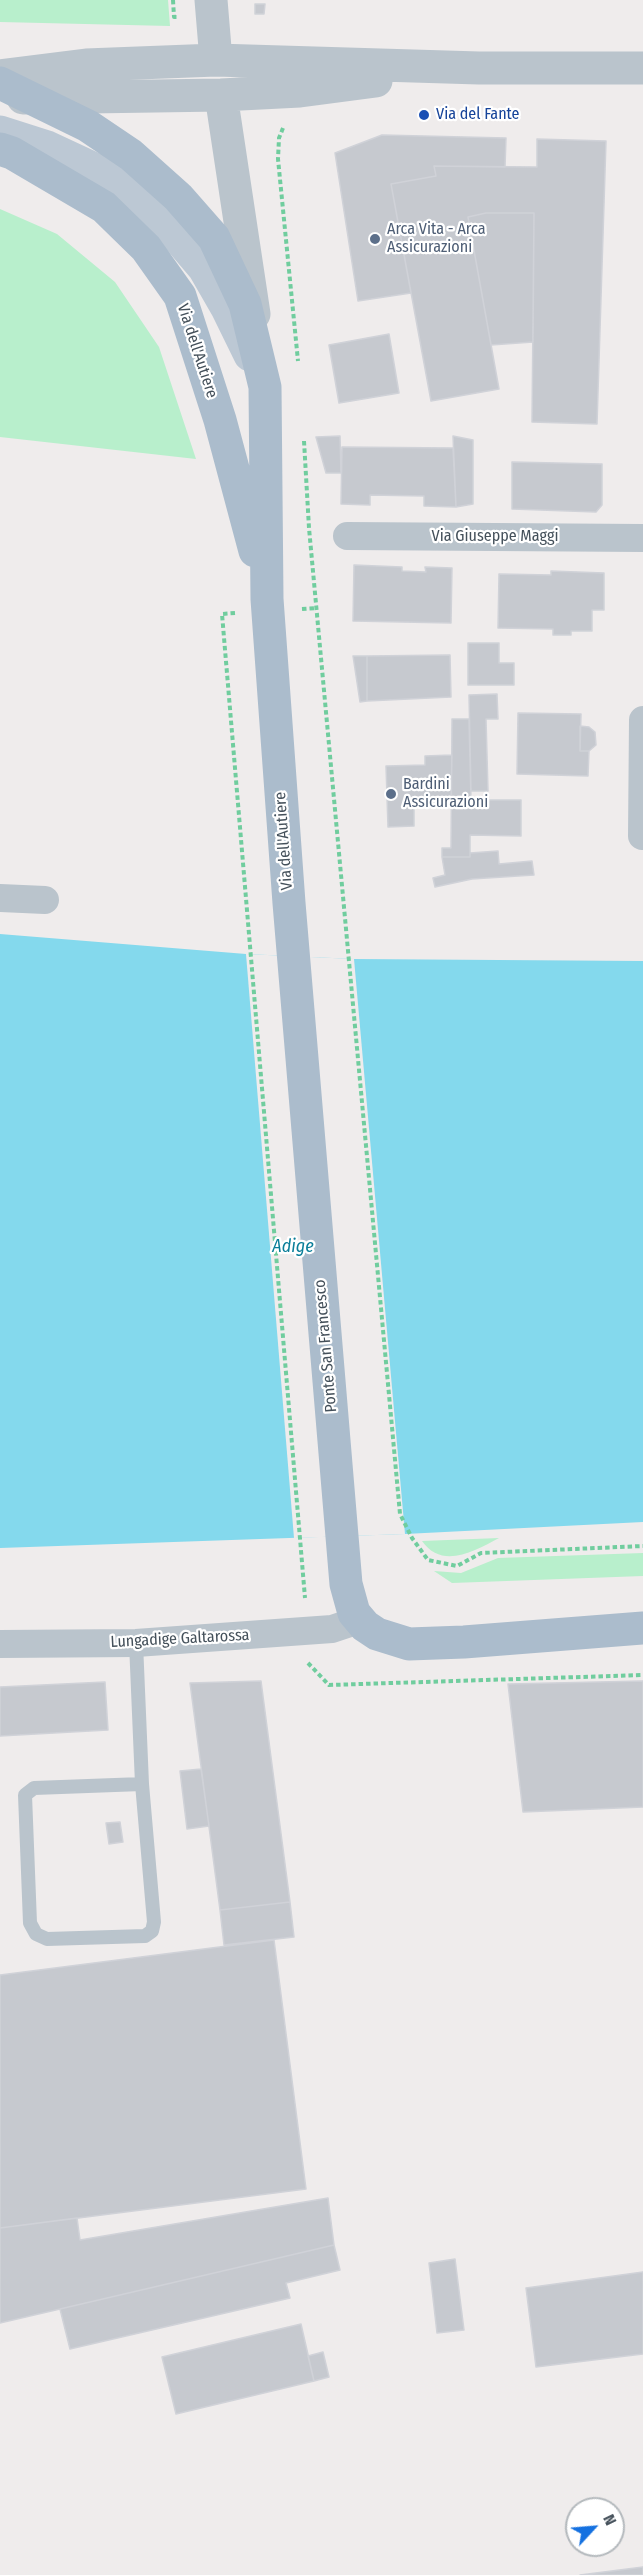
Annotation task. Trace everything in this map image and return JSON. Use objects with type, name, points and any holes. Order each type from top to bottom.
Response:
[{"type":"main road","name":"Via dell'Autiere","points":[[0,83],[15,97],[88,126],[131,155],[178,197],[214,238],[245,304],[264,387],[267,599],[289,903]]},
{"type":"main road","points":[[0,132],[47,147],[120,182],[170,228],[204,268],[216,288],[264,387]]},
{"type":"main road","name":"Via dell'Autiere","points":[[0,149],[12,153],[104,207],[146,248],[180,296],[220,420],[267,599]]},
{"type":"main road","name":"Ponte San Francesco","points":[[289,903],[346,1584],[354,1612],[368,1627]]},
{"type":"main road","points":[[368,1627],[409,1644],[643,1628]]},
{"type":"street","points":[[212,8],[216,60]]},
{"type":"street","points":[[0,76],[86,65],[216,60],[479,68],[643,68]]},
{"type":"street","points":[[221,95],[300,91],[479,68]]},
{"type":"street","name":"Via dell'Autiere","points":[[15,97],[221,95],[264,387]]},
{"type":"street","name":"Via Giuseppe Maggi","points":[[346,536],[643,538]]},
{"type":"street","points":[[642,836],[643,720]]},
{"type":"street","points":[[0,898],[45,900]]},
{"type":"street","name":"Lungadige Galtarossa","points":[[0,1644],[136,1643],[368,1627]]},
{"type":"lane","points":[[136,1643],[142,1784],[154,1922],[152,1931],[145,1936],[58,1939],[47,1939],[36,1934],[30,1923],[25,1795],[34,1788],[142,1784]]},
{"type":"path","points":[[316,608],[400,1514],[412,1538],[428,1560],[457,1566],[481,1553],[643,1546]]},
{"type":"path","points":[[222,614],[305,1590]]},
{"type":"green space","points":[[0,0],[168,0],[170,26],[0,22]]},
{"type":"green space","points":[[0,209],[57,234],[115,282],[159,347],[196,459],[0,437]]},
{"type":"green space","points":[[499,1538],[469,1552],[449,1556],[439,1555],[430,1550],[422,1541]]},
{"type":"green space","points":[[643,1553],[643,1576],[452,1583],[434,1571],[461,1573],[498,1558]]},
{"type":"water","name":"Adige","points":[[0,934],[246,954],[354,959],[643,961],[643,1522],[405,1534],[0,1548]]},
{"type":"pier","points":[[246,954],[354,959],[405,1534],[294,1538]]},
{"type":"building","points":[[255,4],[265,4],[264,14],[255,14]]},
{"type":"building","name":"Arca Vita - Arca Assicurazioni","points":[[382,135],[506,138],[505,167],[434,166],[436,176],[391,184],[411,293],[358,301],[335,153]]},
{"type":"building","points":[[537,139],[606,141],[597,424],[532,422],[534,213],[486,213],[468,217],[499,389],[431,401],[391,184],[436,176],[434,166],[537,167]]},
{"type":"building","points":[[486,213],[534,213],[533,342],[491,345],[468,217]]},
{"type":"building","points":[[389,334],[399,393],[339,403],[329,345]]},
{"type":"building","points":[[340,436],[341,473],[326,473],[316,437]]},
{"type":"building","points":[[453,436],[473,440],[473,504],[456,507]]},
{"type":"building","points":[[342,447],[453,448],[456,507],[424,506],[424,496],[370,495],[370,505],[341,504]]},
{"type":"building","points":[[512,462],[602,464],[602,505],[596,512],[512,509]]},
{"type":"building","points":[[354,565],[402,567],[402,571],[426,572],[425,567],[452,568],[451,623],[353,621]]},
{"type":"building","points":[[551,571],[604,573],[604,610],[592,610],[592,631],[571,631],[571,635],[553,635],[553,629],[498,628],[499,574],[551,575]]},
{"type":"building","points":[[468,643],[499,643],[499,663],[514,663],[514,685],[468,685]]},
{"type":"building","points":[[450,655],[451,697],[367,701],[367,656]]},
{"type":"building","points":[[353,656],[367,656],[367,701],[360,702]]},
{"type":"building","points":[[497,694],[498,719],[486,719],[488,791],[471,791],[469,695]]},
{"type":"building","points":[[518,713],[581,714],[580,751],[589,751],[588,776],[517,774]]},
{"type":"building","points":[[452,719],[469,719],[471,800],[521,800],[521,836],[470,835],[470,857],[442,857],[442,848],[451,848]]},
{"type":"building","points":[[580,726],[589,727],[595,732],[596,745],[589,751],[580,751]]},
{"type":"building","points":[[452,755],[451,802],[414,802],[414,826],[388,827],[386,766],[425,765],[425,756]]},
{"type":"building","points":[[498,851],[499,864],[532,861],[534,875],[472,879],[435,887],[433,878],[445,875],[442,857],[470,857],[470,853]]},
{"type":"building","points":[[261,1681],[290,1902],[220,1910],[190,1683]]},
{"type":"building","points":[[643,1681],[643,1807],[523,1812],[508,1684]]},
{"type":"building","points":[[105,1682],[108,1730],[0,1736],[0,1687]]},
{"type":"building","points":[[201,1769],[209,1826],[187,1829],[180,1771]]},
{"type":"building","points":[[120,1822],[123,1842],[109,1844],[106,1823]]},
{"type":"building","points":[[290,1902],[294,1937],[224,1945],[220,1910]]},
{"type":"building","points":[[274,1940],[306,2189],[0,2228],[0,1975]]},
{"type":"building","points":[[328,2198],[334,2245],[0,2323],[0,2228],[77,2218],[80,2240]]},
{"type":"building","points":[[334,2245],[340,2270],[286,2283],[290,2298],[70,2349],[60,2309]]},
{"type":"building","points":[[455,2259],[464,2330],[437,2333],[429,2263]]},
{"type":"building","points":[[643,2272],[643,2354],[536,2367],[526,2288]]},
{"type":"building","points":[[301,2324],[314,2381],[176,2414],[162,2357]]},
{"type":"building","points":[[323,2352],[329,2377],[314,2381],[308,2356]]},
{"type":"building","points":[[643,2567],[643,2575],[580,2575]]},
{"type":"place","name":"Via del Fante","points":[[424,115]]},
{"type":"place","name":"Arca Vita - Arca Assicurazioni","points":[[375,239]]},
{"type":"place","name":"Bardini Assicurazioni","points":[[391,794]]}]
